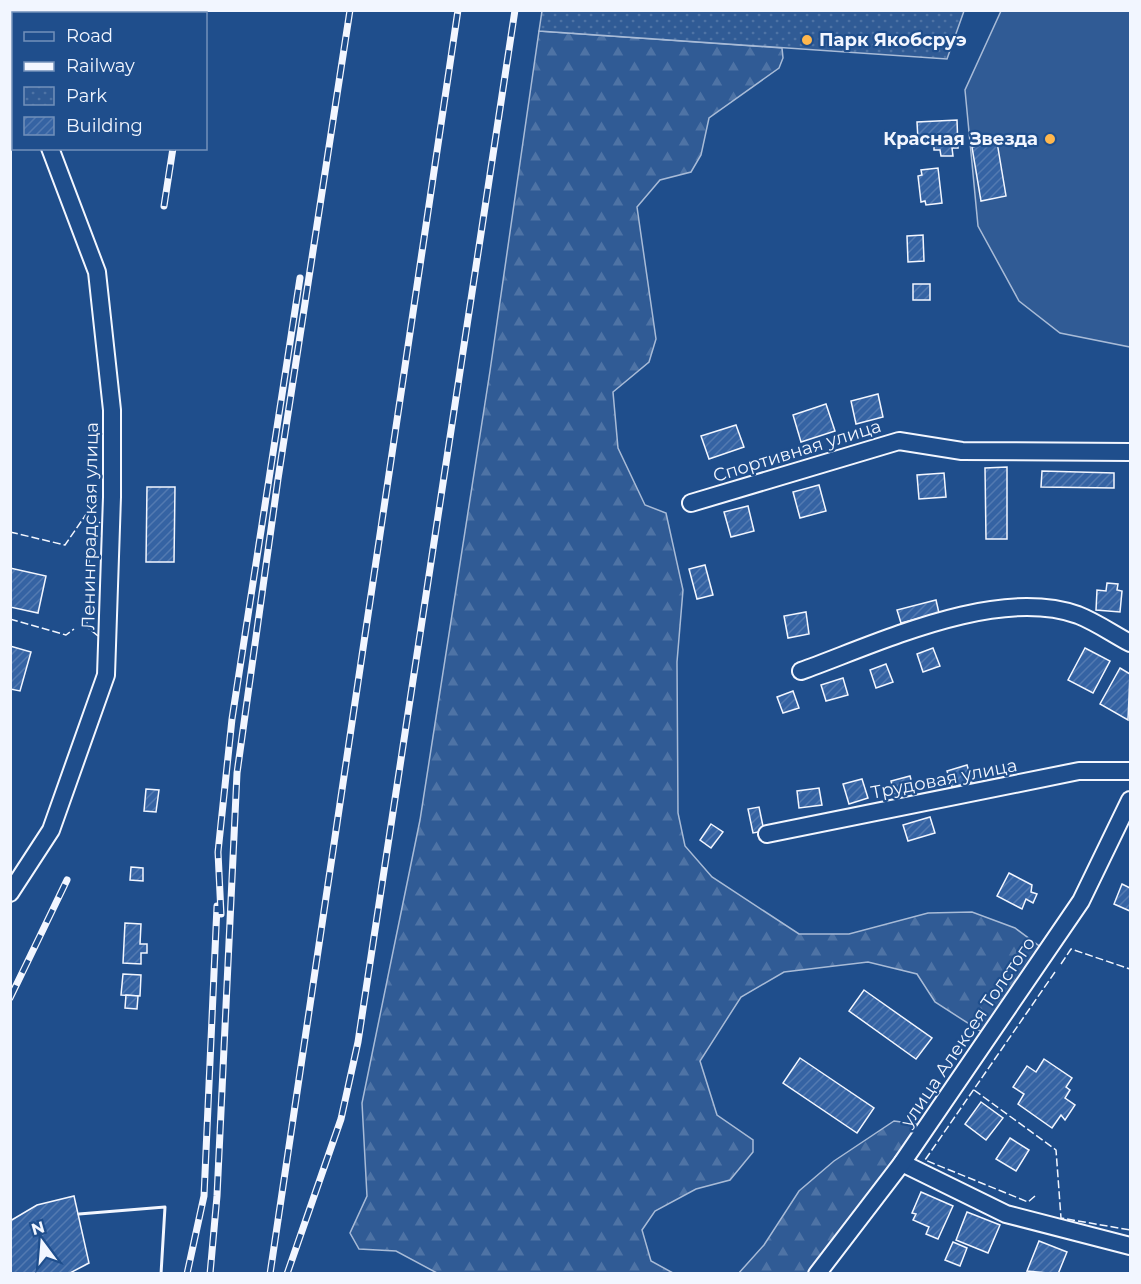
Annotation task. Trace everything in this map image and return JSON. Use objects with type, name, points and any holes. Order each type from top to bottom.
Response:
[{"type":"street","name":"Ленинградская улица","points":[[10,893],[51,830],[106,675],[112,497],[112,410],[97,272],[51,150]]},
{"type":"street","name":"Спортивная улица","points":[[691,502],[899,441],[962,451],[1131,452]]},
{"type":"street","points":[[801,671],[952,616],[1032,607],[1077,615],[1131,643]]},
{"type":"street","name":"Трудовая улица","points":[[767,834],[1079,771],[1131,771]]},
{"type":"street","name":"улица Алексея Толстого","points":[[817,1274],[902,1163],[1081,901],[1131,800]]},
{"type":"street","points":[[902,1163],[1006,1214],[1131,1246]]},
{"type":"shaded area","name":"Красная Звезда","points":[[1001,11],[1130,11],[1130,347],[1060,333],[1019,301],[978,226],[965,90]]},
{"type":"green space","name":"Парк Якобсруэ","points":[[542,10],[964,11],[947,59],[539,31]]},
{"type":"green space","points":[[539,31],[782,48],[783,58],[779,68],[709,118],[701,155],[691,172],[660,180],[637,207],[656,339],[649,362],[613,392],[618,448],[645,505],[666,513],[683,590],[677,662],[678,813],[685,846],[712,877],[799,934],[849,934],[928,913],[972,912],[1015,928],[1046,951],[988,1036],[935,1002],[917,974],[868,962],[784,972],[741,997],[700,1061],[717,1115],[753,1140],[753,1152],[730,1180],[696,1189],[655,1211],[642,1230],[651,1261],[673,1273],[437,1273],[396,1251],[359,1249],[350,1233],[367,1196],[362,1103],[420,820],[490,371]]},
{"type":"green space","points":[[894,1121],[916,1124],[925,1129],[810,1273],[738,1274],[764,1245],[799,1191],[834,1161]]},
{"type":"building","points":[[957,120],[958,148],[952,148],[953,156],[941,156],[940,150],[934,150],[934,139],[918,140],[917,122]]},
{"type":"building","points":[[997,142],[1006,196],[981,201],[972,147]]},
{"type":"building","points":[[938,168],[942,203],[926,205],[925,201],[921,202],[918,176],[922,175],[921,170]]},
{"type":"building","points":[[923,235],[924,261],[908,262],[907,236]]},
{"type":"building","points":[[913,284],[930,284],[930,300],[913,300]]},
{"type":"building","points":[[878,394],[883,417],[856,424],[851,401]]},
{"type":"building","points":[[826,404],[835,431],[801,442],[793,415]]},
{"type":"building","points":[[736,425],[744,447],[709,459],[701,436]]},
{"type":"building","points":[[1007,467],[1007,539],[986,539],[985,468]]},
{"type":"building","points":[[1042,471],[1114,473],[1114,488],[1041,487]]},
{"type":"building","points":[[944,473],[946,497],[919,499],[917,475]]},
{"type":"building","points":[[819,485],[826,511],[800,518],[793,492]]},
{"type":"building","points":[[147,487],[175,487],[174,562],[146,562]]},
{"type":"building","points":[[748,506],[754,531],[731,537],[724,512]]},
{"type":"building","points":[[705,565],[713,595],[697,599],[689,569]]},
{"type":"building","points":[[10,568],[46,576],[38,613],[10,607]]},
{"type":"building","points":[[1107,583],[1118,584],[1117,590],[1122,591],[1120,612],[1096,610],[1097,590],[1106,591]]},
{"type":"building","points":[[936,600],[939,613],[901,623],[897,610]]},
{"type":"building","points":[[806,612],[809,634],[788,638],[784,616]]},
{"type":"building","points":[[10,646],[31,652],[20,691],[10,689]]},
{"type":"building","points":[[933,648],[940,666],[923,672],[917,654]]},
{"type":"building","points":[[1085,648],[1110,661],[1093,693],[1068,680]]},
{"type":"building","points":[[886,664],[893,682],[876,688],[870,670]]},
{"type":"building","points":[[1120,668],[1130,674],[1128,720],[1100,704]]},
{"type":"building","points":[[843,678],[848,695],[826,701],[821,685]]},
{"type":"building","points":[[793,691],[799,708],[783,713],[777,697]]},
{"type":"building","points":[[967,765],[972,782],[952,787],[947,771]]},
{"type":"building","points":[[910,776],[914,791],[895,796],[891,781]]},
{"type":"building","points":[[862,779],[868,798],[849,804],[843,784]]},
{"type":"building","points":[[819,788],[822,805],[799,808],[797,791]]},
{"type":"building","points":[[146,789],[159,790],[156,812],[144,811]]},
{"type":"building","points":[[759,807],[764,831],[753,833],[748,809]]},
{"type":"building","points":[[930,817],[935,833],[908,841],[903,825]]},
{"type":"building","points":[[711,824],[723,832],[711,848],[700,840]]},
{"type":"building","points":[[131,867],[143,868],[143,881],[130,880]]},
{"type":"building","points":[[1009,873],[1032,885],[1031,892],[1037,894],[1033,903],[1026,899],[1022,909],[997,896]]},
{"type":"building","points":[[1122,884],[1130,888],[1130,911],[1114,904]]},
{"type":"building","points":[[125,923],[141,924],[140,944],[147,944],[147,953],[141,953],[141,964],[123,963]]},
{"type":"building","points":[[123,974],[141,975],[140,996],[121,995]]},
{"type":"building","points":[[864,990],[932,1038],[916,1059],[849,1011]]},
{"type":"building","points":[[126,995],[138,996],[137,1009],[125,1008]]},
{"type":"building","points":[[800,1058],[874,1108],[857,1133],[783,1083]]},
{"type":"building","points":[[1044,1059],[1072,1078],[1066,1087],[1070,1090],[1065,1098],[1075,1105],[1065,1120],[1061,1115],[1052,1128],[1018,1104],[1024,1094],[1013,1087],[1027,1066],[1036,1072]]},
{"type":"building","points":[[981,1102],[1003,1118],[986,1140],[965,1124]]},
{"type":"building","points":[[1010,1138],[1029,1150],[1016,1171],[996,1159]]},
{"type":"building","points":[[921,1192],[953,1206],[938,1239],[926,1234],[929,1227],[913,1220],[916,1214],[912,1213]]},
{"type":"building","points":[[74,1196],[89,1263],[68,1274],[10,1274],[10,1221],[37,1205]]},
{"type":"building","points":[[967,1212],[1000,1225],[988,1253],[956,1240]]},
{"type":"building","points":[[1039,1241],[1067,1252],[1058,1274],[1027,1271]]},
{"type":"building","points":[[953,1242],[967,1248],[960,1266],[945,1260]]},
{"type":"railway","points":[[210,1274],[217,1196],[237,773],[278,479],[350,10]]},
{"type":"railway","points":[[270,1274],[458,10]]},
{"type":"railway","points":[[287,1274],[341,1119],[358,1042],[515,10]]},
{"type":"railway","points":[[164,206],[173,150]]},
{"type":"railway","points":[[221,914],[218,852],[232,719],[300,278]]},
{"type":"railway","points":[[10,998],[67,880]]},
{"type":"railway","points":[[187,1274],[204,1196],[217,906]]},
{"type":"fence","points":[[10,532],[65,545],[87,513]]},
{"type":"fence","points":[[98,636],[87,627],[90,537],[100,522]]},
{"type":"fence","points":[[10,619],[66,635],[74,629]]},
{"type":"fence","points":[[1061,964],[1071,949],[1130,969]]},
{"type":"fence","points":[[1035,1196],[1028,1202],[925,1160],[1055,972]]},
{"type":"fence","points":[[974,1090],[1056,1150],[1061,1218],[1130,1230]]},
{"type":"wall","points":[[79,1214],[165,1207],[161,1274]]},
{"type":"place","name":"Парк Якобсруэ","points":[[807,40]]},
{"type":"place","name":"Красная Звезда","points":[[1050,139]]}]
